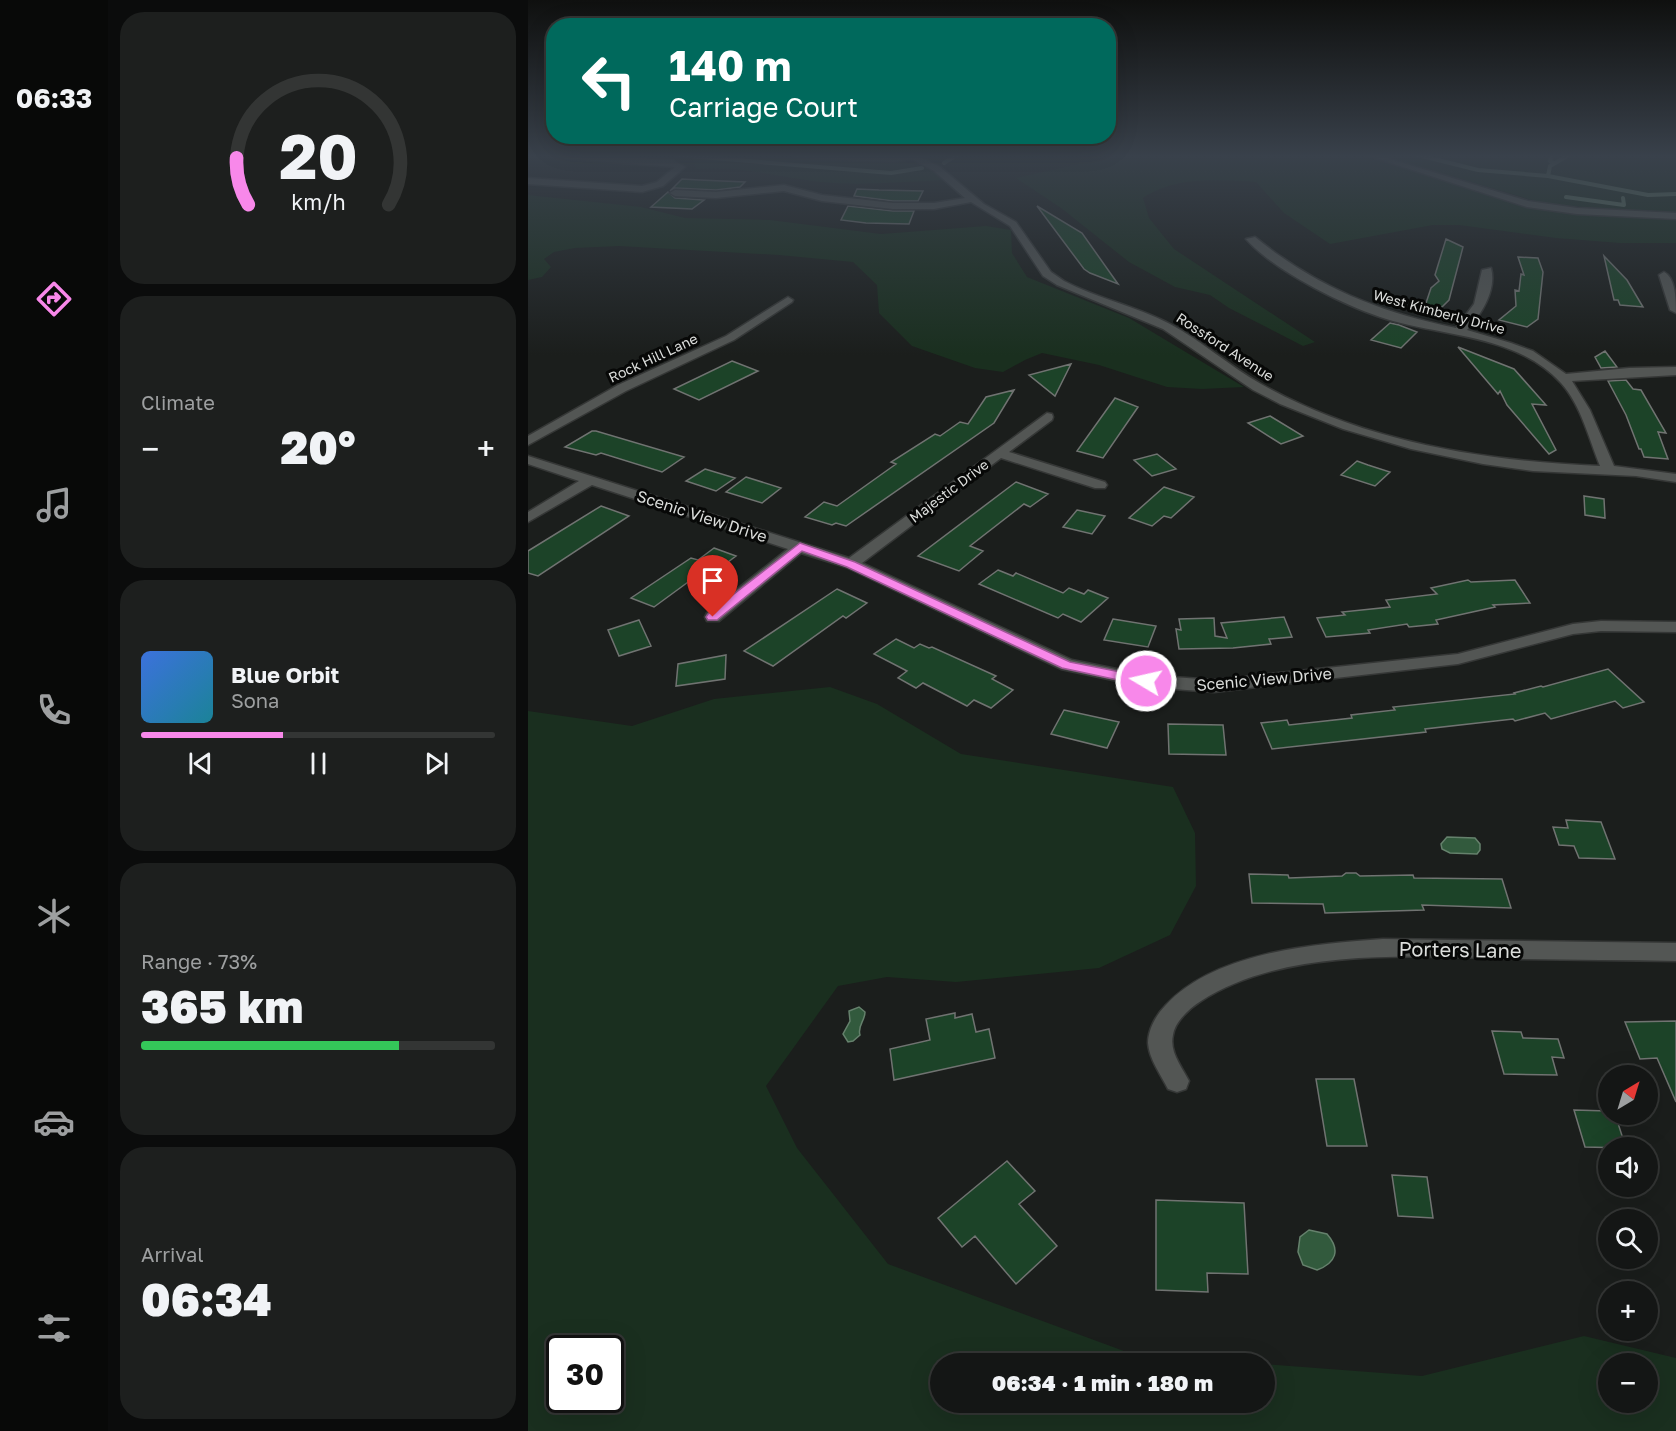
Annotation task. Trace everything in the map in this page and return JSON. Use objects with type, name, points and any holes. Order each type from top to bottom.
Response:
[{"type":"street","name":"Rossford Avenue","points":[[1009,222],[1047,274],[1054,279],[1087,295],[1136,312],[1168,327],[1260,389],[1305,410],[1389,438],[1481,459],[1543,468],[1609,470],[1676,478]]},
{"type":"street","name":"West Kimberly Drive","points":[[1251,239],[1286,265],[1363,307],[1394,318],[1459,332],[1511,347],[1531,356],[1563,378],[1573,392],[1609,470]]},
{"type":"street","points":[[1459,332],[1477,312],[1483,301],[1487,270]]},
{"type":"street","points":[[1664,275],[1676,310]]},
{"type":"street","name":"Rock Hill Lane","points":[[528,441],[622,388],[730,338],[788,300]]},
{"type":"street","points":[[1563,378],[1619,372],[1676,371]]},
{"type":"street","name":"Majestic Drive","points":[[851,564],[1047,417]]},
{"type":"street","points":[[1000,453],[1100,485]]},
{"type":"street","name":"Scenic View Drive","points":[[528,460],[851,564],[1067,665],[1125,678],[1186,685],[1226,684],[1434,663],[1483,653],[1573,629],[1601,626],[1676,627]]},
{"type":"street","points":[[528,518],[591,480]]},
{"type":"street","points":[[713,617],[800,546]]},
{"type":"street","name":"Porters Lane","points":[[1177,1081],[1160,1047],[1163,1026],[1173,1009],[1191,993],[1213,980],[1246,971],[1340,950],[1676,952]]},
{"type":"shaded area","points":[[528,222],[784,222],[881,234],[986,226],[1011,230],[1012,253],[1027,277],[1129,318],[1244,387],[1202,389],[1167,387],[1099,365],[1042,353],[1003,372],[975,368],[912,346],[879,313],[877,285],[853,262],[779,255],[619,246],[575,248],[554,252],[544,259],[551,267],[542,277],[528,280]]},
{"type":"shaded area","points":[[1078,222],[1152,222],[1174,249],[1315,342],[1303,346],[1229,308],[1210,295],[1175,287],[1129,262]]},
{"type":"shaded area","points":[[1297,222],[1676,222],[1676,243],[1620,243],[1556,238],[1459,225],[1433,225],[1330,244]]},
{"type":"shaded area","points":[[830,687],[877,704],[961,754],[1173,787],[1195,833],[1196,886],[1170,935],[1099,968],[956,982],[887,977],[838,986],[766,1086],[797,1148],[888,1264],[1129,1353],[930,1353],[930,1413],[1275,1413],[1275,1365],[1422,1376],[1584,1336],[1655,1353],[1598,1353],[1598,1413],[1658,1413],[1658,1354],[1676,1358],[1676,1431],[528,1431],[528,711],[632,726],[714,699]]},
{"type":"shaded area","points":[[1447,837],[1475,838],[1480,844],[1480,850],[1477,854],[1450,853],[1442,849],[1441,844]]},
{"type":"shaded area","points":[[859,1007],[865,1012],[860,1035],[848,1042],[843,1034],[850,1021],[849,1011]]},
{"type":"shaded area","points":[[1309,1230],[1327,1234],[1334,1245],[1332,1260],[1317,1270],[1303,1265],[1298,1252],[1300,1237]]},
{"type":"building","points":[[856,222],[910,222],[909,224]]},
{"type":"building","points":[[1049,222],[1063,222],[1082,233],[1118,284],[1084,269]]},
{"type":"building","points":[[1446,239],[1463,247],[1449,300],[1439,310],[1425,306],[1431,288],[1439,281],[1435,275]]},
{"type":"building","points":[[1604,256],[1627,280],[1643,307],[1620,305],[1618,300],[1614,300]]},
{"type":"building","points":[[1518,257],[1538,258],[1543,272],[1538,319],[1527,327],[1499,320],[1516,306],[1515,290],[1519,291],[1521,274],[1524,275]]},
{"type":"building","points":[[1390,323],[1417,332],[1401,348],[1371,340]]},
{"type":"building","points":[[1458,347],[1514,369],[1546,405],[1532,404],[1556,450],[1549,454],[1507,405],[1500,391],[1498,394]]},
{"type":"building","points":[[1605,351],[1617,367],[1601,368],[1595,357]]},
{"type":"building","points":[[732,361],[758,371],[699,400],[674,389]]},
{"type":"building","points":[[1071,364],[1055,396],[1029,375]]},
{"type":"building","points":[[1626,380],[1633,389],[1641,390],[1666,433],[1658,432],[1668,459],[1644,457],[1639,449],[1626,415],[1608,381]]},
{"type":"building","points":[[1014,390],[994,423],[846,526],[836,523],[832,525],[805,517],[824,502],[837,506],[896,464],[891,462],[935,434],[940,436],[960,422],[968,424],[986,397]]},
{"type":"building","points":[[1115,398],[1138,407],[1103,458],[1077,451]]},
{"type":"building","points":[[1270,416],[1303,436],[1281,444],[1248,423]]},
{"type":"building","points":[[592,431],[684,457],[662,472],[601,453],[596,455],[565,447]]},
{"type":"building","points":[[1157,454],[1176,469],[1152,476],[1134,460]]},
{"type":"building","points":[[1357,461],[1390,472],[1375,486],[1341,475]]},
{"type":"building","points":[[705,469],[735,478],[716,491],[686,481]]},
{"type":"building","points":[[746,477],[781,488],[762,503],[726,492]]},
{"type":"building","points":[[1016,482],[1048,494],[1030,507],[1024,504],[970,546],[983,551],[959,571],[918,556]]},
{"type":"building","points":[[1164,487],[1194,497],[1171,518],[1164,516],[1152,526],[1129,518]]},
{"type":"building","points":[[1584,496],[1604,499],[1605,518],[1585,515]]},
{"type":"building","points":[[601,506],[629,516],[538,576],[528,573],[528,551]]},
{"type":"building","points":[[1077,510],[1105,516],[1092,534],[1063,527]]},
{"type":"building","points":[[714,548],[736,556],[704,580],[695,577],[654,607],[631,598],[691,558],[698,560]]},
{"type":"building","points":[[998,570],[1013,576],[1016,573],[1063,593],[1069,588],[1084,594],[1088,590],[1108,598],[1081,622],[1063,614],[1058,618],[979,584]]},
{"type":"building","points":[[1468,580],[1471,582],[1515,580],[1530,603],[1493,605],[1495,607],[1436,620],[1438,624],[1409,627],[1407,624],[1368,630],[1370,633],[1326,637],[1317,618],[1345,615],[1342,612],[1390,607],[1386,600],[1437,594],[1431,588]]},
{"type":"building","points":[[837,589],[867,603],[846,618],[843,616],[773,666],[744,651]]},
{"type":"building","points":[[1284,617],[1292,637],[1269,639],[1271,644],[1233,648],[1179,649],[1176,629],[1181,630],[1179,619],[1214,618],[1215,636],[1227,638],[1221,623]]},
{"type":"building","points":[[1113,619],[1156,626],[1148,647],[1104,640]]},
{"type":"building","points":[[639,620],[651,646],[619,656],[608,630]]},
{"type":"building","points":[[896,639],[914,648],[920,644],[932,647],[996,676],[992,679],[1013,690],[991,708],[974,700],[967,706],[923,683],[916,688],[898,678],[907,671],[874,654]]},
{"type":"building","points":[[726,655],[725,679],[676,686],[678,664]]},
{"type":"building","points":[[1608,669],[1644,702],[1623,708],[1615,701],[1551,719],[1545,713],[1515,721],[1513,719],[1425,729],[1426,732],[1272,749],[1261,723],[1287,720],[1289,725],[1352,718],[1351,715],[1395,710],[1393,707],[1515,694]]},
{"type":"building","points":[[1064,710],[1119,722],[1107,748],[1051,734]]},
{"type":"building","points":[[1168,724],[1223,725],[1226,755],[1169,754]]},
{"type":"building","points":[[1566,820],[1601,822],[1615,859],[1579,858],[1574,846],[1559,845],[1553,827],[1568,828]]},
{"type":"building","points":[[1346,873],[1356,873],[1360,876],[1413,875],[1414,878],[1502,879],[1511,908],[1422,905],[1424,910],[1325,913],[1323,904],[1252,903],[1249,874],[1288,875],[1289,878],[1342,876]]},
{"type":"building","points":[[955,1013],[955,1018],[972,1014],[976,1032],[989,1029],[995,1058],[894,1080],[890,1049],[930,1040],[926,1019]]},
{"type":"building","points":[[1676,1021],[1676,1102],[1657,1058],[1640,1059],[1625,1022]]},
{"type":"building","points":[[1492,1031],[1521,1032],[1523,1038],[1558,1039],[1564,1058],[1552,1057],[1557,1075],[1504,1074]]},
{"type":"building","points":[[1316,1079],[1354,1079],[1367,1146],[1327,1146]]},
{"type":"building","points":[[1574,1110],[1598,1111],[1598,1125],[1619,1125],[1622,1137],[1598,1137],[1598,1147],[1585,1147]]},
{"type":"building","points":[[1007,1161],[1035,1191],[1019,1204],[1057,1246],[1016,1284],[975,1236],[962,1247],[938,1218]]},
{"type":"building","points":[[1392,1175],[1427,1177],[1433,1218],[1398,1216]]},
{"type":"building","points":[[1156,1200],[1244,1203],[1248,1274],[1207,1273],[1208,1292],[1156,1290]]},
{"type":"route","points":[[713,617],[800,546],[851,564],[1067,665],[1146,681]]}]
